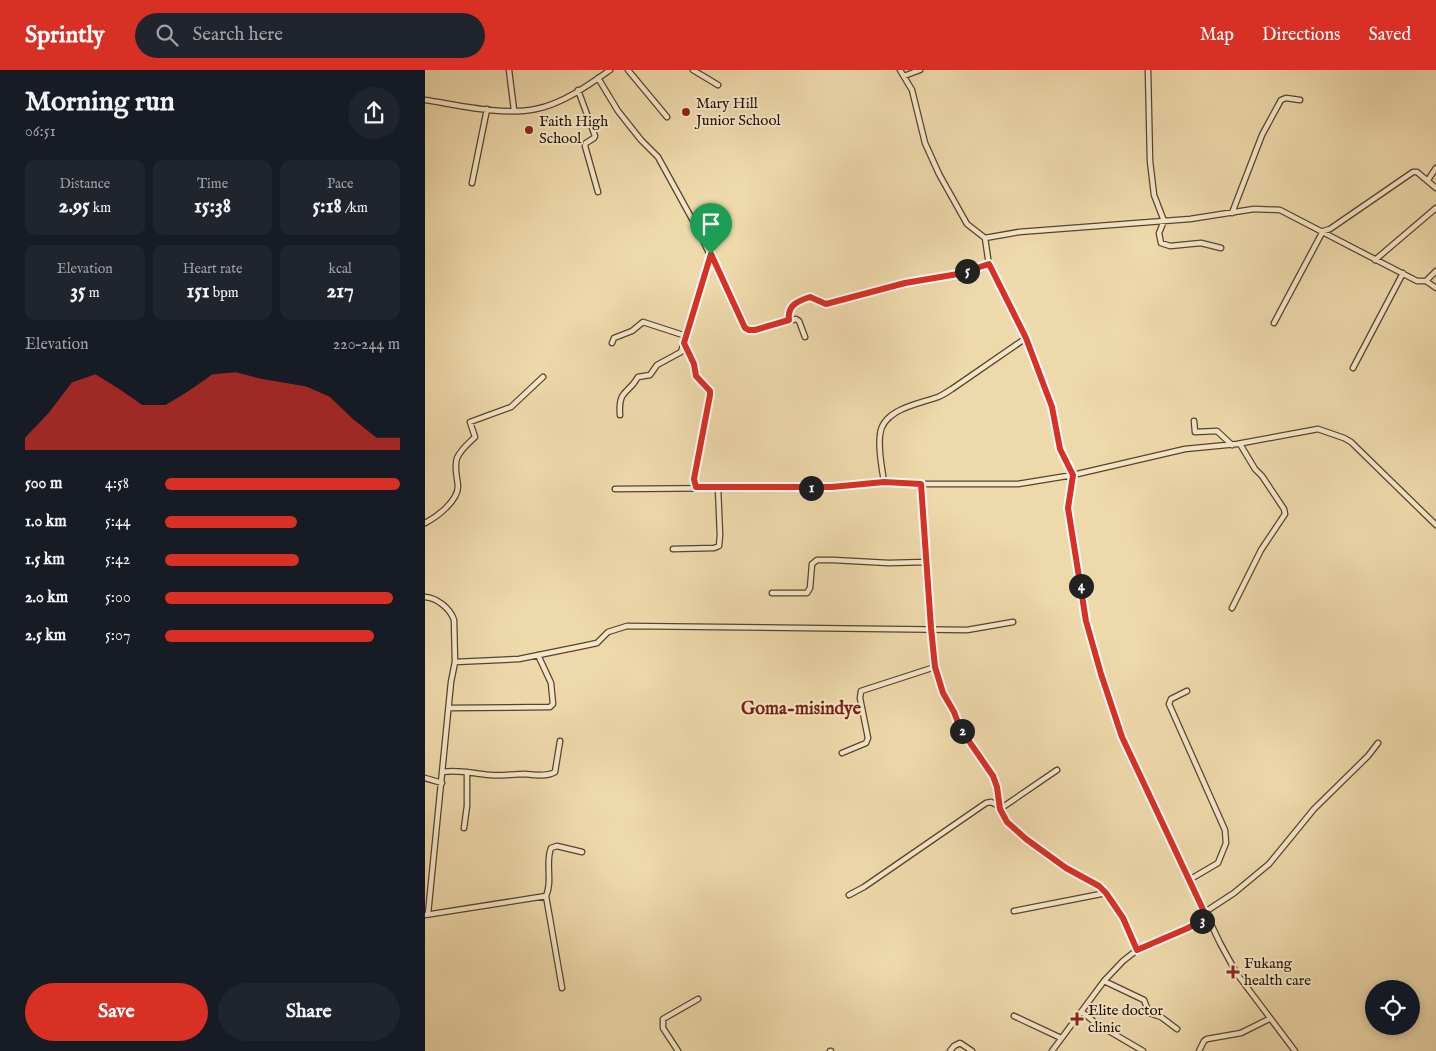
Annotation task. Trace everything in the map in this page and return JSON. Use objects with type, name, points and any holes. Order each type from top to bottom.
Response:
[{"type":"street","points":[[509,70],[514,110]]},
{"type":"street","points":[[425,100],[487,109],[536,109],[555,103],[610,70]]},
{"type":"street","points":[[628,70],[667,117]]},
{"type":"street","points":[[693,70],[718,85]]},
{"type":"street","points":[[900,70],[913,90],[925,143],[939,174],[967,224],[985,238],[989,264],[1026,338],[1052,407],[1060,449],[1073,475],[1068,508],[1086,621],[1122,737],[1207,918],[1237,974],[1269,1019],[1295,1051]]},
{"type":"street","points":[[904,76],[920,70]]},
{"type":"street","points":[[1148,70],[1150,162],[1154,194],[1164,221],[1159,233],[1163,245],[1201,243],[1221,248]]},
{"type":"street","points":[[598,78],[623,117],[641,140],[658,157],[711,254],[747,329],[755,330],[796,319],[799,321],[805,337]]},
{"type":"street","points":[[578,90],[595,136],[585,146],[599,192]]},
{"type":"street","points":[[1231,213],[1262,134],[1281,100],[1285,98],[1300,100]]},
{"type":"street","points":[[472,183],[487,109]]},
{"type":"street","points":[[1428,180],[1436,168]]},
{"type":"street","points":[[1274,323],[1323,231],[1330,229],[1413,172],[1417,172],[1436,188]]},
{"type":"street","points":[[1375,260],[1436,208]]},
{"type":"street","points":[[985,238],[1019,232],[1164,221],[1254,209],[1280,210],[1375,260],[1417,281],[1426,281],[1436,288]]},
{"type":"street","points":[[620,415],[620,399],[638,377],[650,374],[657,365],[679,354],[711,254]]},
{"type":"street","points":[[789,320],[790,311],[794,304],[810,297],[826,304],[905,283],[958,274],[989,264]]},
{"type":"street","points":[[1426,281],[1436,271]]},
{"type":"street","points":[[1353,368],[1403,273]]},
{"type":"street","points":[[612,342],[614,338],[632,331],[643,322],[686,336]]},
{"type":"street","points":[[884,482],[880,434],[887,420],[905,408],[939,396],[952,389],[1026,338]]},
{"type":"street","points":[[684,343],[694,364],[696,376],[710,391],[694,479],[696,487]]},
{"type":"street","points":[[425,523],[449,504],[457,494],[456,461],[460,453],[475,437],[469,422],[511,408],[543,377]]},
{"type":"street","points":[[1195,421],[1195,432],[1217,431],[1232,444]]},
{"type":"street","points":[[615,489],[832,487],[884,482],[1018,484],[1073,475],[1185,449],[1240,444],[1318,429],[1351,442],[1436,525]]},
{"type":"street","points":[[1232,608],[1255,560],[1285,511],[1240,444]]},
{"type":"street","points":[[921,484],[935,667],[943,693],[954,712],[960,728],[993,776],[997,787],[999,807],[1007,822],[1026,839],[1066,868],[1099,886],[1123,918],[1137,950]]},
{"type":"street","points":[[673,549],[714,548],[719,546],[718,488]]},
{"type":"street","points":[[772,593],[807,593],[810,588],[812,564],[817,560],[889,563],[926,562]]},
{"type":"street","points":[[425,596],[436,600],[452,614],[455,662],[426,915],[546,896]]},
{"type":"street","points":[[455,662],[538,656],[546,652],[597,643],[608,632],[627,626],[815,629],[931,628],[967,630],[1013,622]]},
{"type":"street","points":[[449,708],[550,707],[553,704],[551,683],[538,656]]},
{"type":"street","points":[[842,753],[866,744],[868,738],[860,698],[861,691],[935,667]]},
{"type":"street","points":[[1187,691],[1171,700],[1169,704],[1226,836],[1218,864],[1189,880]]},
{"type":"street","points":[[443,772],[494,775],[524,774],[535,776],[552,774],[555,772],[557,765],[560,741]]},
{"type":"street","points":[[1205,912],[1234,893],[1269,864],[1314,809],[1368,756],[1378,743]]},
{"type":"street","points":[[999,807],[1057,770]]},
{"type":"street","points":[[464,828],[467,806],[467,772]]},
{"type":"street","points":[[425,778],[442,783]]},
{"type":"street","points":[[849,895],[864,887],[986,803],[991,802],[999,807]]},
{"type":"street","points":[[562,988],[546,896],[549,888],[549,853],[551,848],[557,846],[582,852]]},
{"type":"street","points":[[1014,912],[1106,893]]},
{"type":"street","points":[[1052,1051],[1112,971],[1137,950],[1207,918]]},
{"type":"street","points":[[1104,982],[1144,1000],[1149,1013],[1161,1017],[1177,1029]]},
{"type":"street","points":[[678,1051],[663,1028],[663,1019],[698,999]]},
{"type":"street","points":[[1082,1012],[1097,1024],[1143,1051]]},
{"type":"street","points":[[1014,1016],[1061,1038]]},
{"type":"street","points":[[1199,1051],[1207,1039],[1241,1033],[1269,1019]]},
{"type":"street","points":[[950,1051],[960,1043],[972,1051]]},
{"type":"place","name":"Mary Hill Junior School","points":[[686,112]]},
{"type":"place","name":"Faith High School","points":[[529,130]]},
{"type":"place","name":"Fukang health care","points":[[1233,972]]},
{"type":"place","name":"Elite doctor clinic","points":[[1077,1019]]},
{"type":"district","name":"Goma-misindye","points":[[801,709]]},
{"type":"route","points":[[711,254],[745,328],[751,330],[789,320],[791,307],[796,302],[810,297],[826,304],[905,283],[958,274],[989,264],[1026,338],[1052,407],[1060,449],[1073,475],[1068,508],[1086,621],[1122,737],[1207,918],[1137,950],[1115,904],[1099,886],[1066,868],[1026,839],[1003,816],[993,776],[976,754],[960,728],[940,686],[935,667],[921,484],[884,482],[832,487],[696,487],[694,479],[710,391],[696,376],[694,364],[684,343],[711,254]]}]
